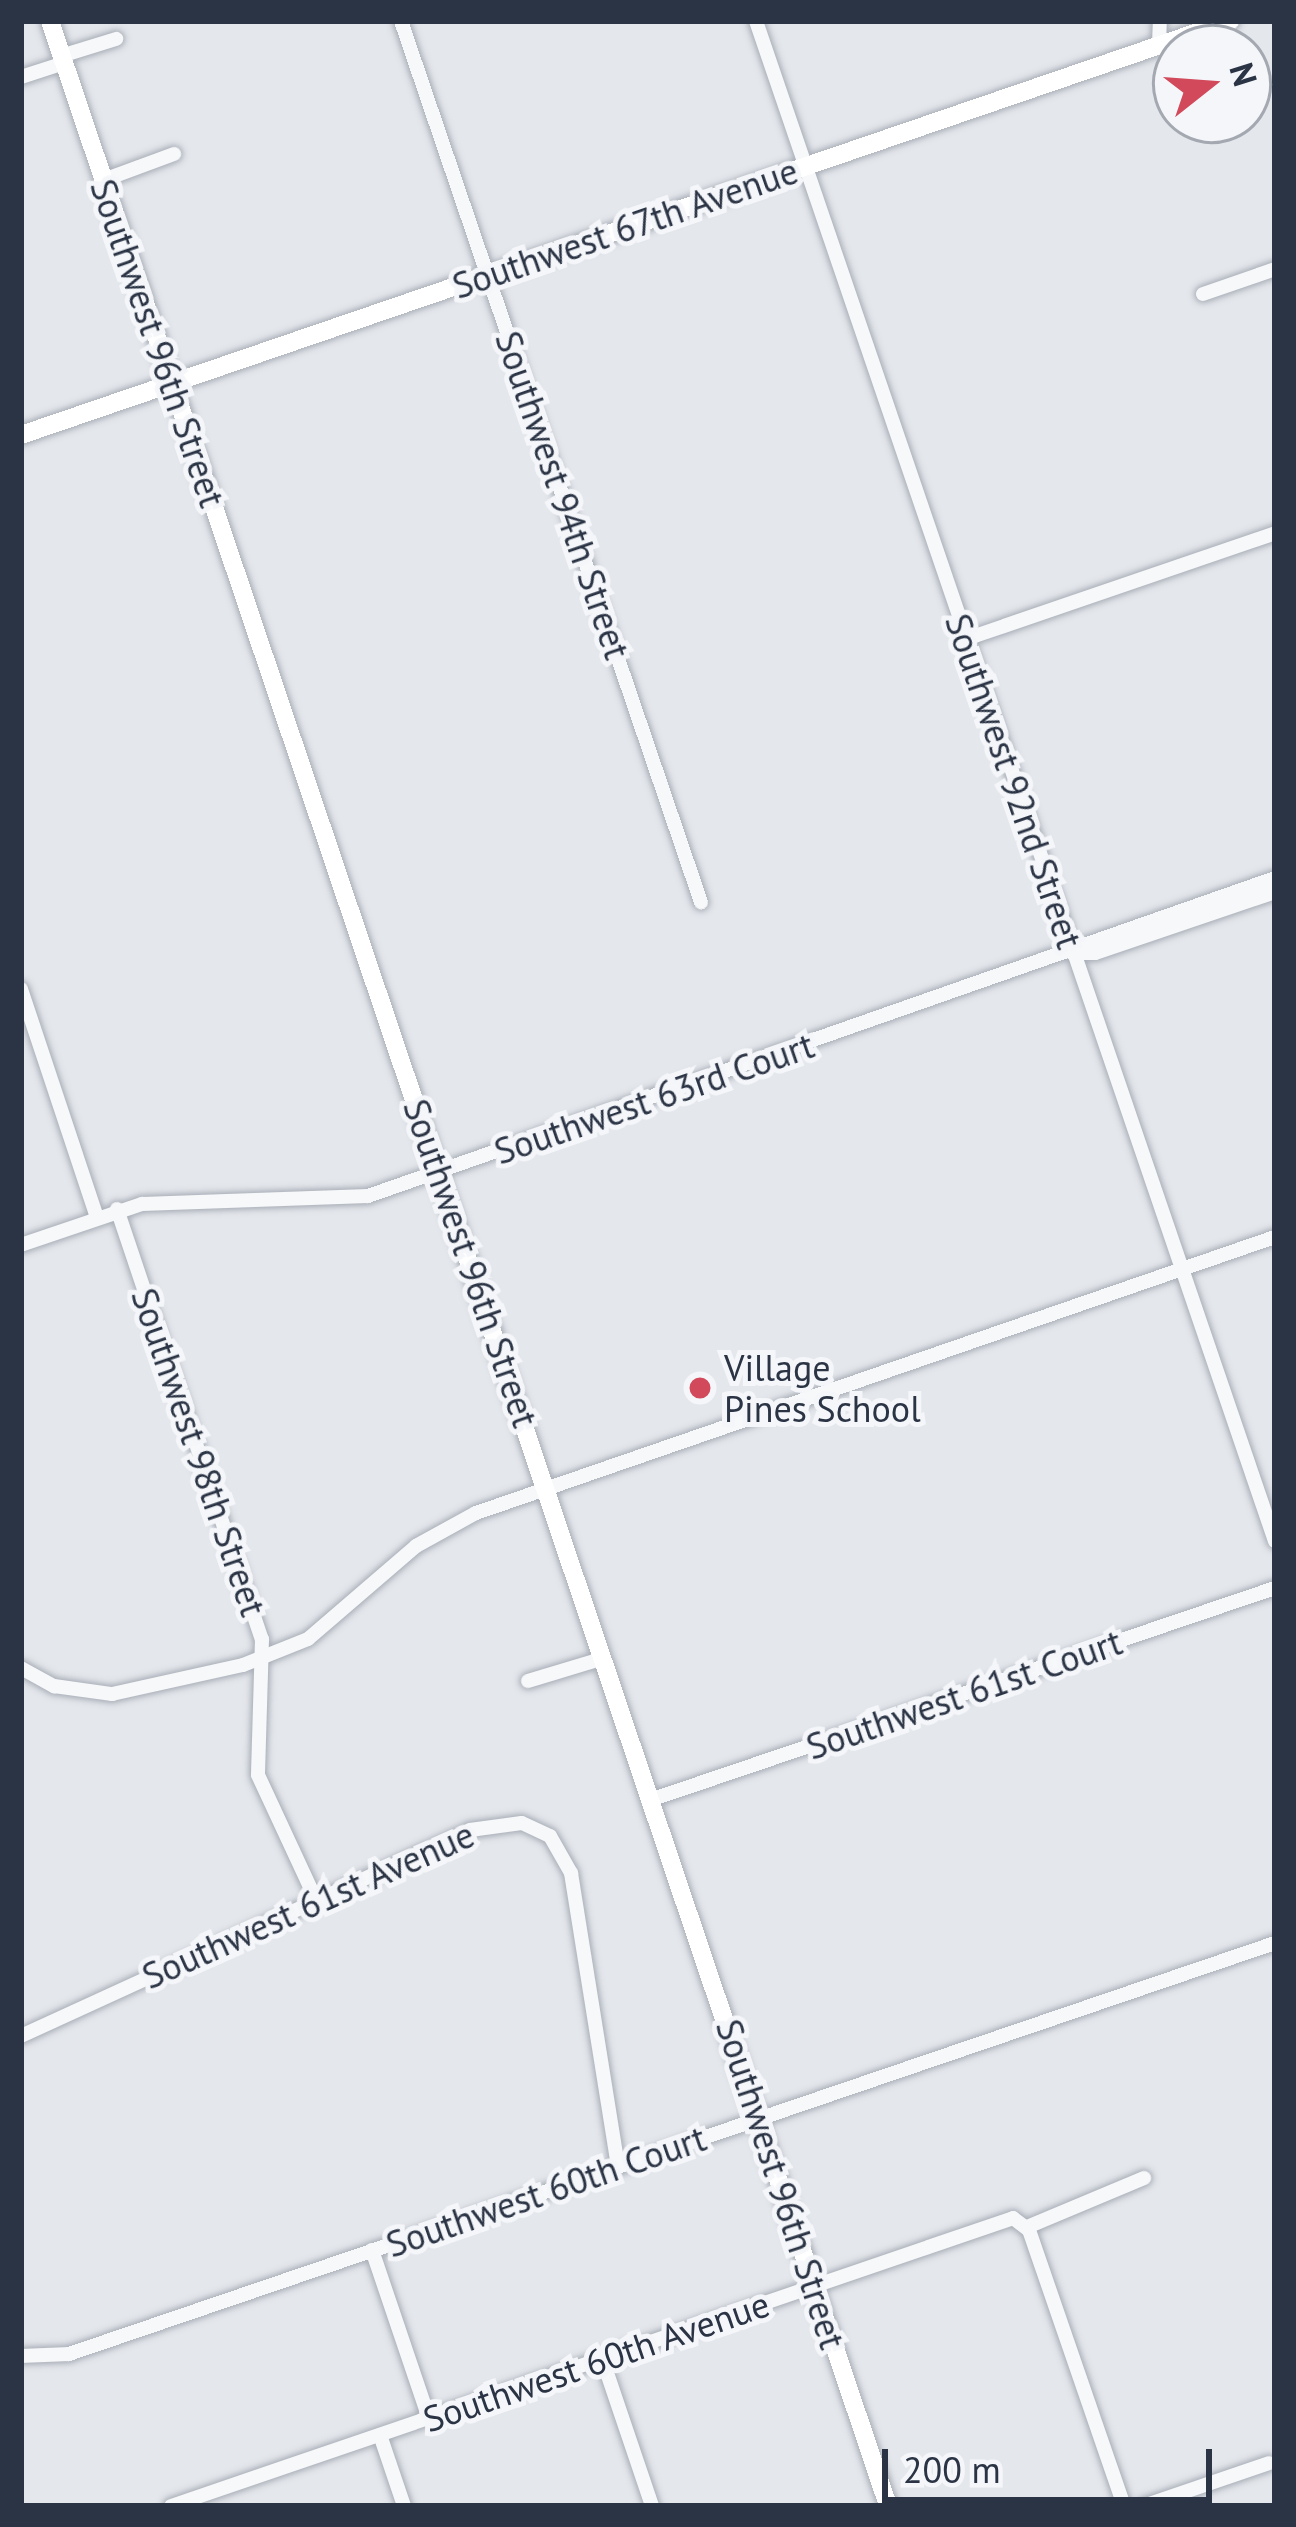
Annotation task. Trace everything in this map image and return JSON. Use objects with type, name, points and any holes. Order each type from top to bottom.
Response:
[{"type":"street","name":"Southwest 96th Street","points":[[50,21],[888,2506]]},
{"type":"street","name":"Southwest 94th Street","points":[[401,21],[701,902]]},
{"type":"street","name":"Southwest 92nd Street","points":[[755,21],[1275,1541]]},
{"type":"street","points":[[21,77],[116,39]]},
{"type":"street","name":"Southwest 67th Avenue","points":[[21,435],[1152,47]]},
{"type":"street","points":[[101,181],[173,154]]},
{"type":"street","points":[[1203,294],[1275,268]]},
{"type":"street","points":[[966,639],[1275,533]]},
{"type":"street","name":"Southwest 63rd Court","points":[[1205,909],[1275,878]]},
{"type":"street","name":"Southwest 63rd Court","points":[[21,1245],[117,1209],[216,1197],[343,1201],[440,1172],[1072,953],[1205,909],[1275,892]]},
{"type":"street","points":[[21,989],[96,1214]]},
{"type":"street","name":"Southwest 98th Street","points":[[117,1209],[264,1658],[256,1766],[316,1900]]},
{"type":"street","points":[[21,1668],[54,1686],[112,1694],[264,1658],[321,1631],[427,1538],[547,1487],[1275,1237]]},
{"type":"street","name":"Southwest 61st Court","points":[[653,1799],[1275,1588]]},
{"type":"street","points":[[528,1681],[604,1658]]},
{"type":"street","name":"Southwest 61st Avenue","points":[[21,2036],[491,1822],[522,1823],[550,1836],[571,1873],[618,2166]]},
{"type":"street","name":"Southwest 60th Court","points":[[21,2356],[69,2354],[1275,1943]]},
{"type":"street","name":"Southwest 60th Avenue","points":[[170,2506],[206,2500],[602,2358],[817,2285],[1025,2224],[1144,2178]]},
{"type":"street","points":[[1025,2224],[1124,2506]]},
{"type":"street","points":[[372,2250],[429,2418]]},
{"type":"street","points":[[602,2358],[652,2506]]},
{"type":"street","points":[[380,2435],[404,2506]]},
{"type":"street","points":[[1143,2506],[1269,2463]]},
{"type":"place","name":"Village Pines School","points":[[700,1388]]}]
